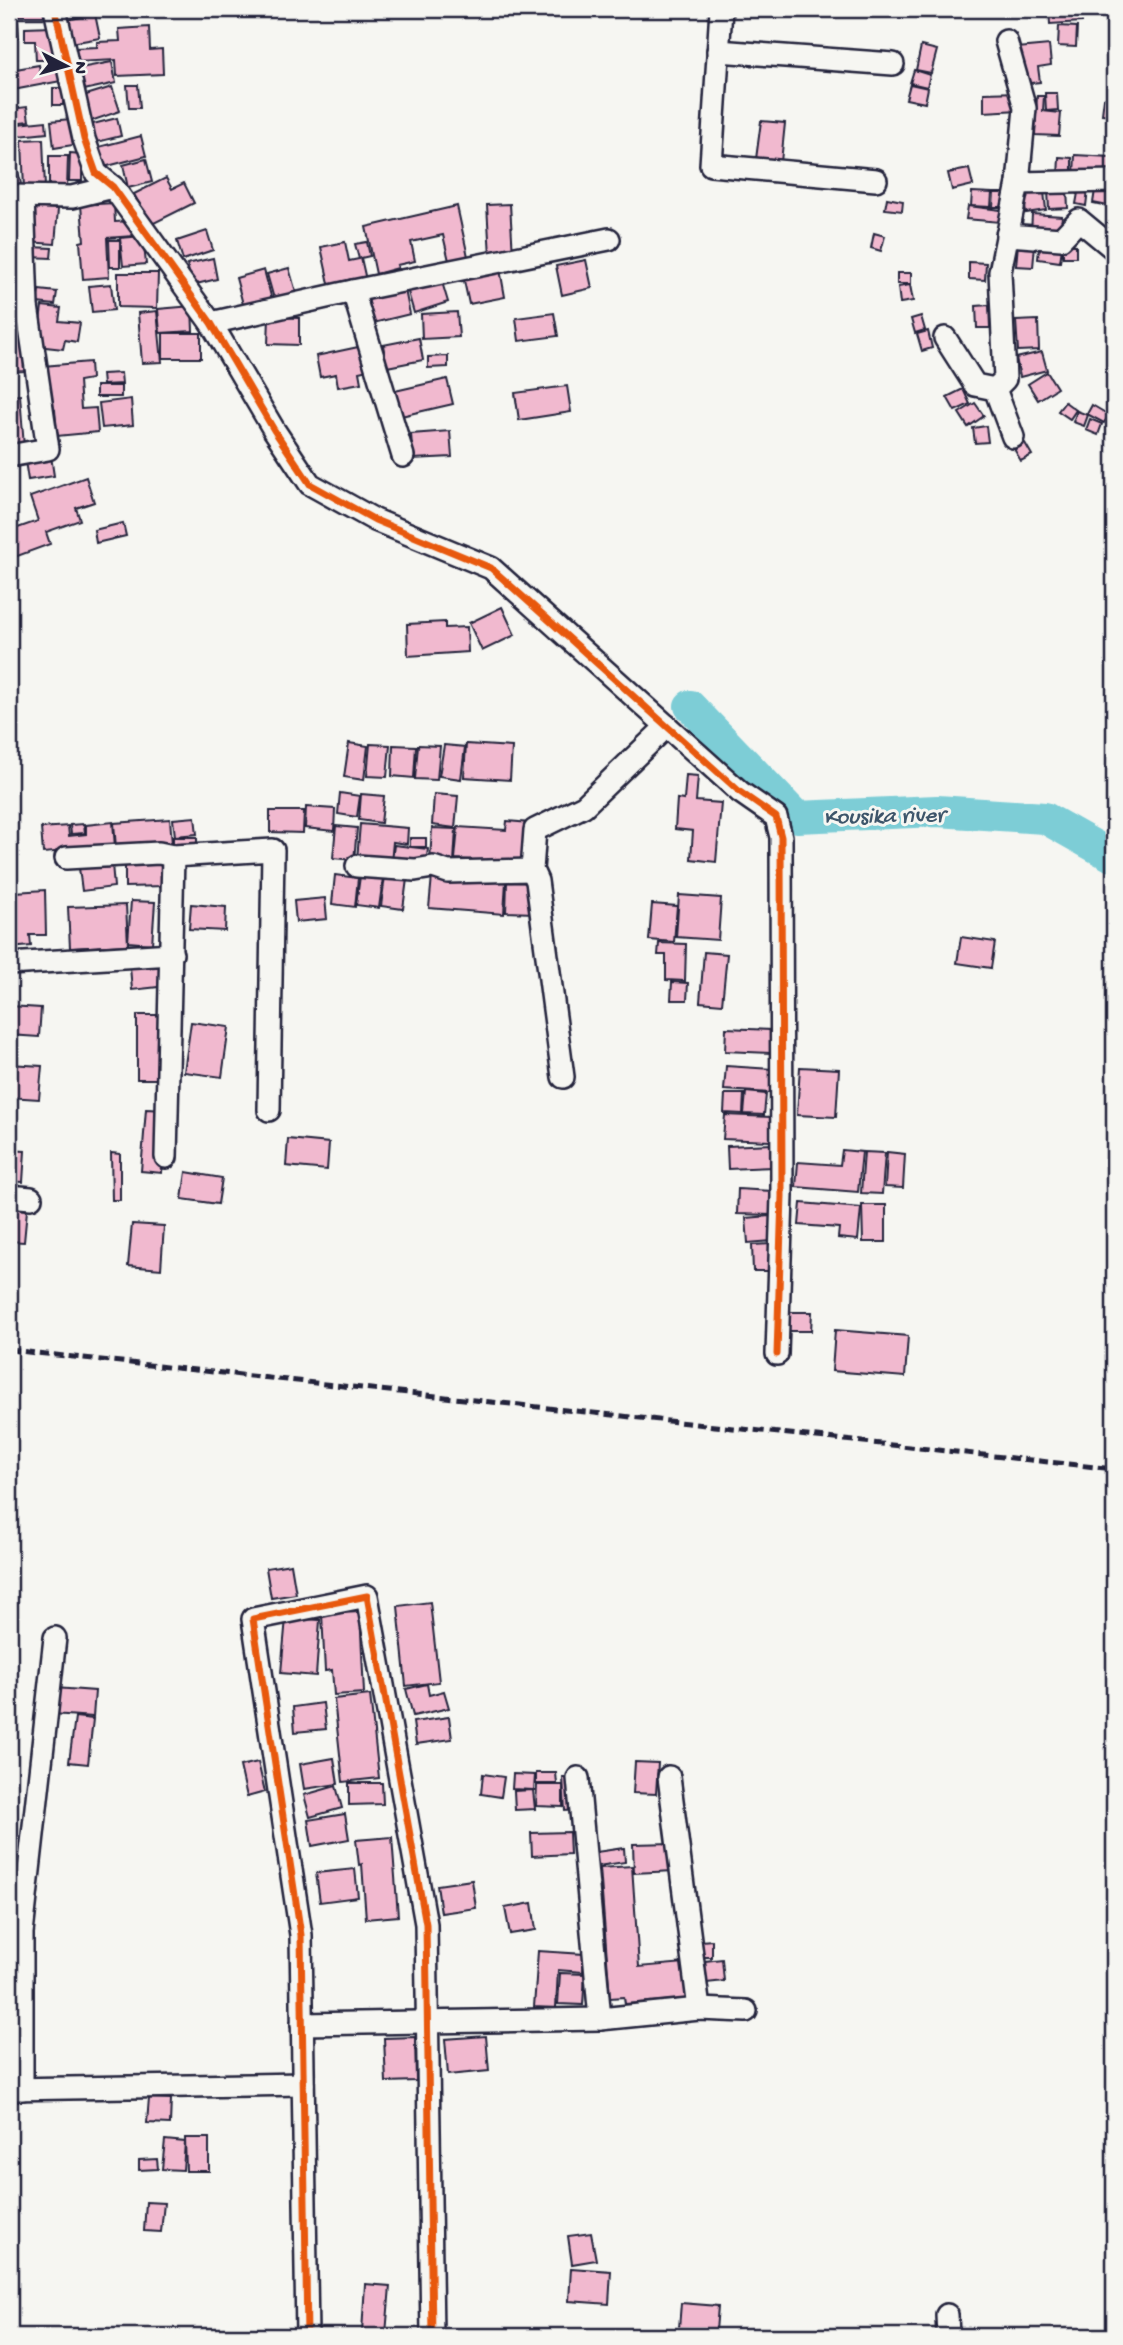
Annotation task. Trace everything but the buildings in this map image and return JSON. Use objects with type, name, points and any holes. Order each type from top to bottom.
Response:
[{"type":"street","points":[[55,9],[84,139],[96,173],[113,187],[211,323],[274,430],[310,484],[375,520],[491,568],[740,792],[776,817],[781,837],[782,1196],[777,1354]]},
{"type":"street","points":[[721,9],[711,165],[876,180]]},
{"type":"street","points":[[995,388],[1005,379],[1000,272],[1018,183],[1025,108],[1006,41]]},
{"type":"street","points":[[718,51],[892,64]]},
{"type":"street","points":[[1018,183],[1114,181]]},
{"type":"street","points":[[9,456],[48,449],[18,307],[16,196],[72,197],[113,187]]},
{"type":"street","points":[[1007,235],[1061,239],[1079,220],[1114,249]]},
{"type":"street","points":[[211,323],[354,290],[609,239]]},
{"type":"street","points":[[354,290],[403,456]]},
{"type":"street","points":[[945,338],[975,385],[995,388]]},
{"type":"street","points":[[995,388],[1013,436]]},
{"type":"street","points":[[563,1077],[537,881],[532,870],[535,830],[584,806],[667,726]]},
{"type":"street","points":[[66,858],[159,853],[173,856],[273,850],[269,1110]]},
{"type":"street","points":[[166,1157],[173,856]]},
{"type":"street","points":[[357,866],[415,870],[433,867],[448,872],[532,870]]},
{"type":"street","points":[[9,964],[172,954]]},
{"type":"street","points":[[9,1196],[31,1198]]},
{"type":"street","points":[[307,2336],[301,1936],[253,1619],[367,1596],[425,1924],[432,2336]]},
{"type":"street","points":[[55,1638],[22,1933],[15,2089],[303,2084]]},
{"type":"street","points":[[669,1777],[699,2009]]},
{"type":"street","points":[[578,1778],[600,2019]]},
{"type":"street","points":[[302,2024],[600,2019],[699,2009],[746,2011]]},
{"type":"street","points":[[947,2315],[948,2336]]},
{"type":"waterway","name":"Kousika river","points":[[690,706],[797,817],[937,811],[1045,818],[1114,857]]},
{"type":"railway","points":[[9,1350],[1114,1469]]},
{"type":"cycle path","points":[[55,9],[84,139],[96,173],[113,187],[211,323],[274,430],[310,484],[375,520],[491,568],[740,792],[776,817],[781,837],[782,1196],[777,1354]]},
{"type":"cycle path","points":[[307,2336],[301,1935],[253,1619],[367,1596],[426,1924],[432,2336]]}]
